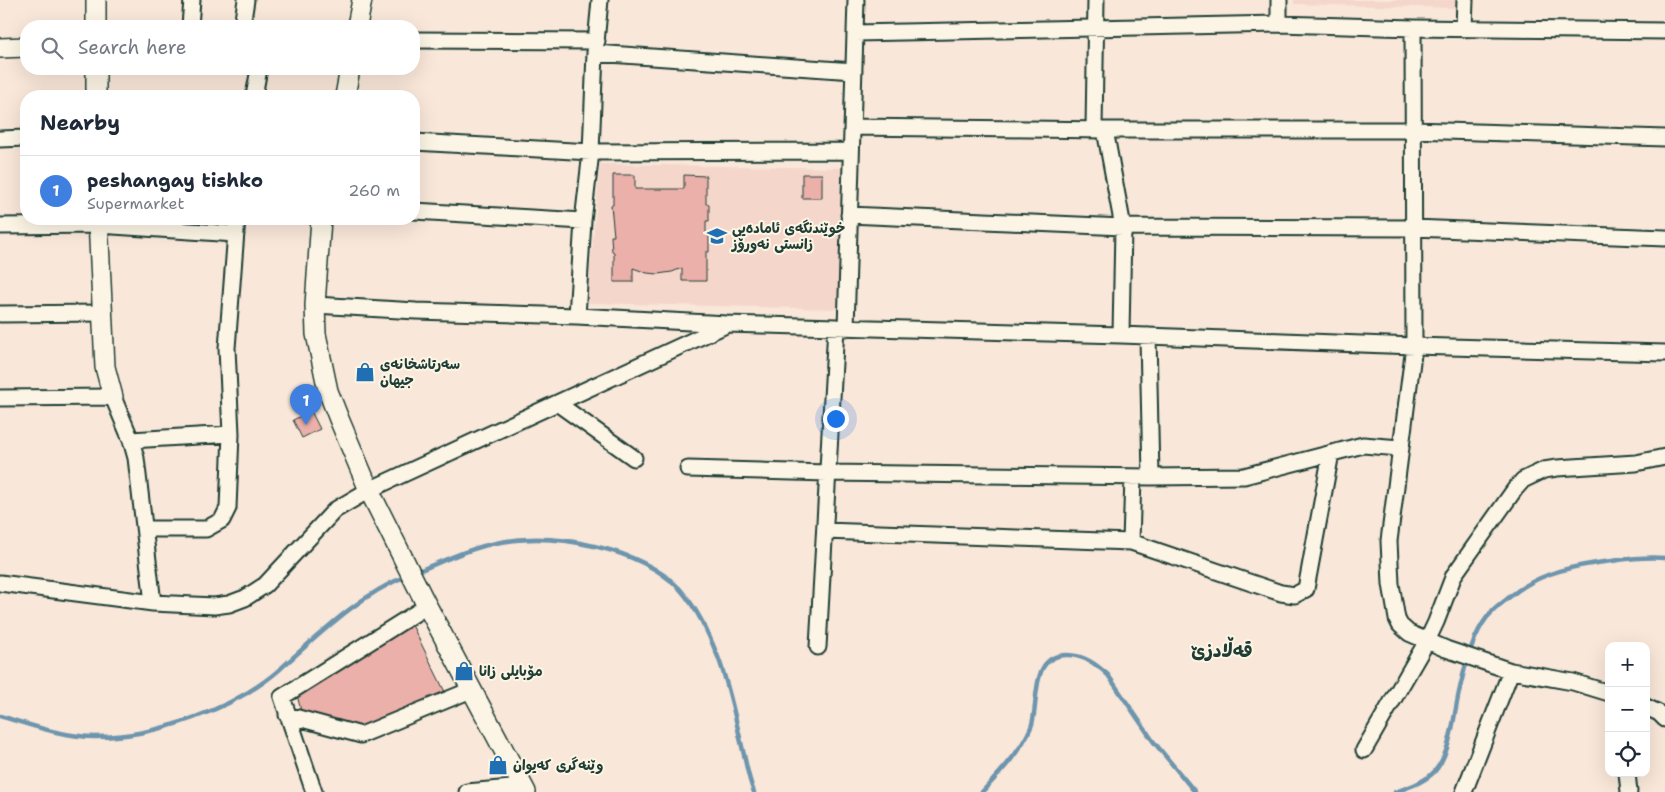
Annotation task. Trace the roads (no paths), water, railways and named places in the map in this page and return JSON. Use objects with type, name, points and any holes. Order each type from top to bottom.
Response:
[{"type":"street","points":[[96,0],[96,20]]},
{"type":"street","points":[[190,20],[192,0]]},
{"type":"street","points":[[243,20],[246,0]]},
{"type":"street","points":[[358,20],[362,0]]},
{"type":"street","points":[[577,316],[583,221],[592,152],[596,47],[600,0]]},
{"type":"street","points":[[818,647],[828,473],[849,215],[856,0]]},
{"type":"street","points":[[1096,0],[1095,28],[1099,129],[1123,227],[1121,335]]},
{"type":"street","points":[[1279,0],[1279,24]]},
{"type":"street","points":[[1464,28],[1465,0]]},
{"type":"street","points":[[855,34],[1279,24],[1413,28],[1665,31]]},
{"type":"street","points":[[1413,28],[1414,346],[1389,541],[1389,568],[1393,598],[1400,625],[1409,633],[1446,649],[1511,671],[1584,684],[1605,692]]},
{"type":"street","points":[[420,40],[596,47],[854,71]]},
{"type":"street","points":[[0,48],[20,47]]},
{"type":"street","points":[[96,75],[96,90]]},
{"type":"street","points":[[255,90],[258,75]]},
{"type":"street","points":[[346,90],[349,75]]},
{"type":"street","points":[[852,127],[1412,130],[1665,138]]},
{"type":"street","points":[[0,139],[20,138]]},
{"type":"street","points":[[420,142],[592,152],[851,151]]},
{"type":"street","points":[[420,211],[583,221]]},
{"type":"street","points":[[849,215],[1123,227],[1414,228],[1665,238]]},
{"type":"street","points":[[0,226],[24,225]]},
{"type":"street","points":[[98,225],[104,367],[136,458],[153,603]]},
{"type":"street","points":[[132,225],[236,234]]},
{"type":"street","points":[[145,529],[206,529],[222,520],[226,515],[229,499],[231,434],[227,348],[237,225]]},
{"type":"street","points":[[321,225],[315,305],[316,334],[328,391],[338,419],[369,490],[426,604],[524,789],[467,792]]},
{"type":"street","points":[[315,305],[727,324],[1665,353]]},
{"type":"street","points":[[0,314],[102,313]]},
{"type":"street","points":[[0,583],[153,603],[223,606],[245,598],[273,577],[335,510],[369,490],[727,324]]},
{"type":"street","points":[[1148,336],[1151,477]]},
{"type":"street","points":[[0,398],[114,397]]},
{"type":"street","points":[[557,403],[634,458]]},
{"type":"street","points":[[131,440],[231,434]]},
{"type":"street","points":[[688,469],[1133,477],[1244,476],[1363,445],[1400,448]]},
{"type":"street","points":[[824,531],[1131,542],[1281,593],[1295,595],[1306,589],[1331,453]]},
{"type":"street","points":[[1364,750],[1427,641],[1454,575],[1523,480],[1544,470],[1636,463],[1665,457]]},
{"type":"street","points":[[1131,542],[1133,477]]},
{"type":"street","points":[[314,792],[282,697],[426,604]]},
{"type":"street","points":[[1464,792],[1511,671]]},
{"type":"street","points":[[288,714],[361,735],[471,690]]},
{"type":"street","points":[[1650,709],[1665,719]]},
{"type":"street","points":[[1628,777],[1628,792]]},
{"type":"waterway","points":[[416,572],[490,544],[523,539],[546,539],[595,546],[619,553],[662,574],[679,588],[691,604],[714,648],[729,693],[754,792]]},
{"type":"waterway","points":[[1395,792],[1426,778],[1441,763],[1452,731],[1462,680],[1472,646],[1483,623],[1497,607],[1528,584],[1549,574],[1584,565],[1622,560],[1665,558]]},
{"type":"waterway","points":[[0,716],[59,733],[96,737],[143,732],[193,718],[240,697],[261,684],[354,606],[406,576]]},
{"type":"waterway","points":[[982,792],[1010,761],[1027,736],[1034,718],[1038,683],[1046,663],[1055,657],[1067,655],[1073,655],[1089,661],[1108,675],[1153,741],[1195,792]]},
{"type":"place","name":"خوێندنگەی ئامادەیی زانستی نەورۆز","points":[[717,236]]},
{"type":"place","name":"سەرتاشخانەی جیهان","points":[[365,372]]},
{"type":"place","name":"peshangay tishko","points":[[306,425]]},
{"type":"place","name":"مۆبایلی زانا","points":[[464,671]]},
{"type":"place","name":"وێنەگری کەیوان","points":[[498,765]]},
{"type":"district","name":"قەڵادزێ","points":[[1222,650]]}]
